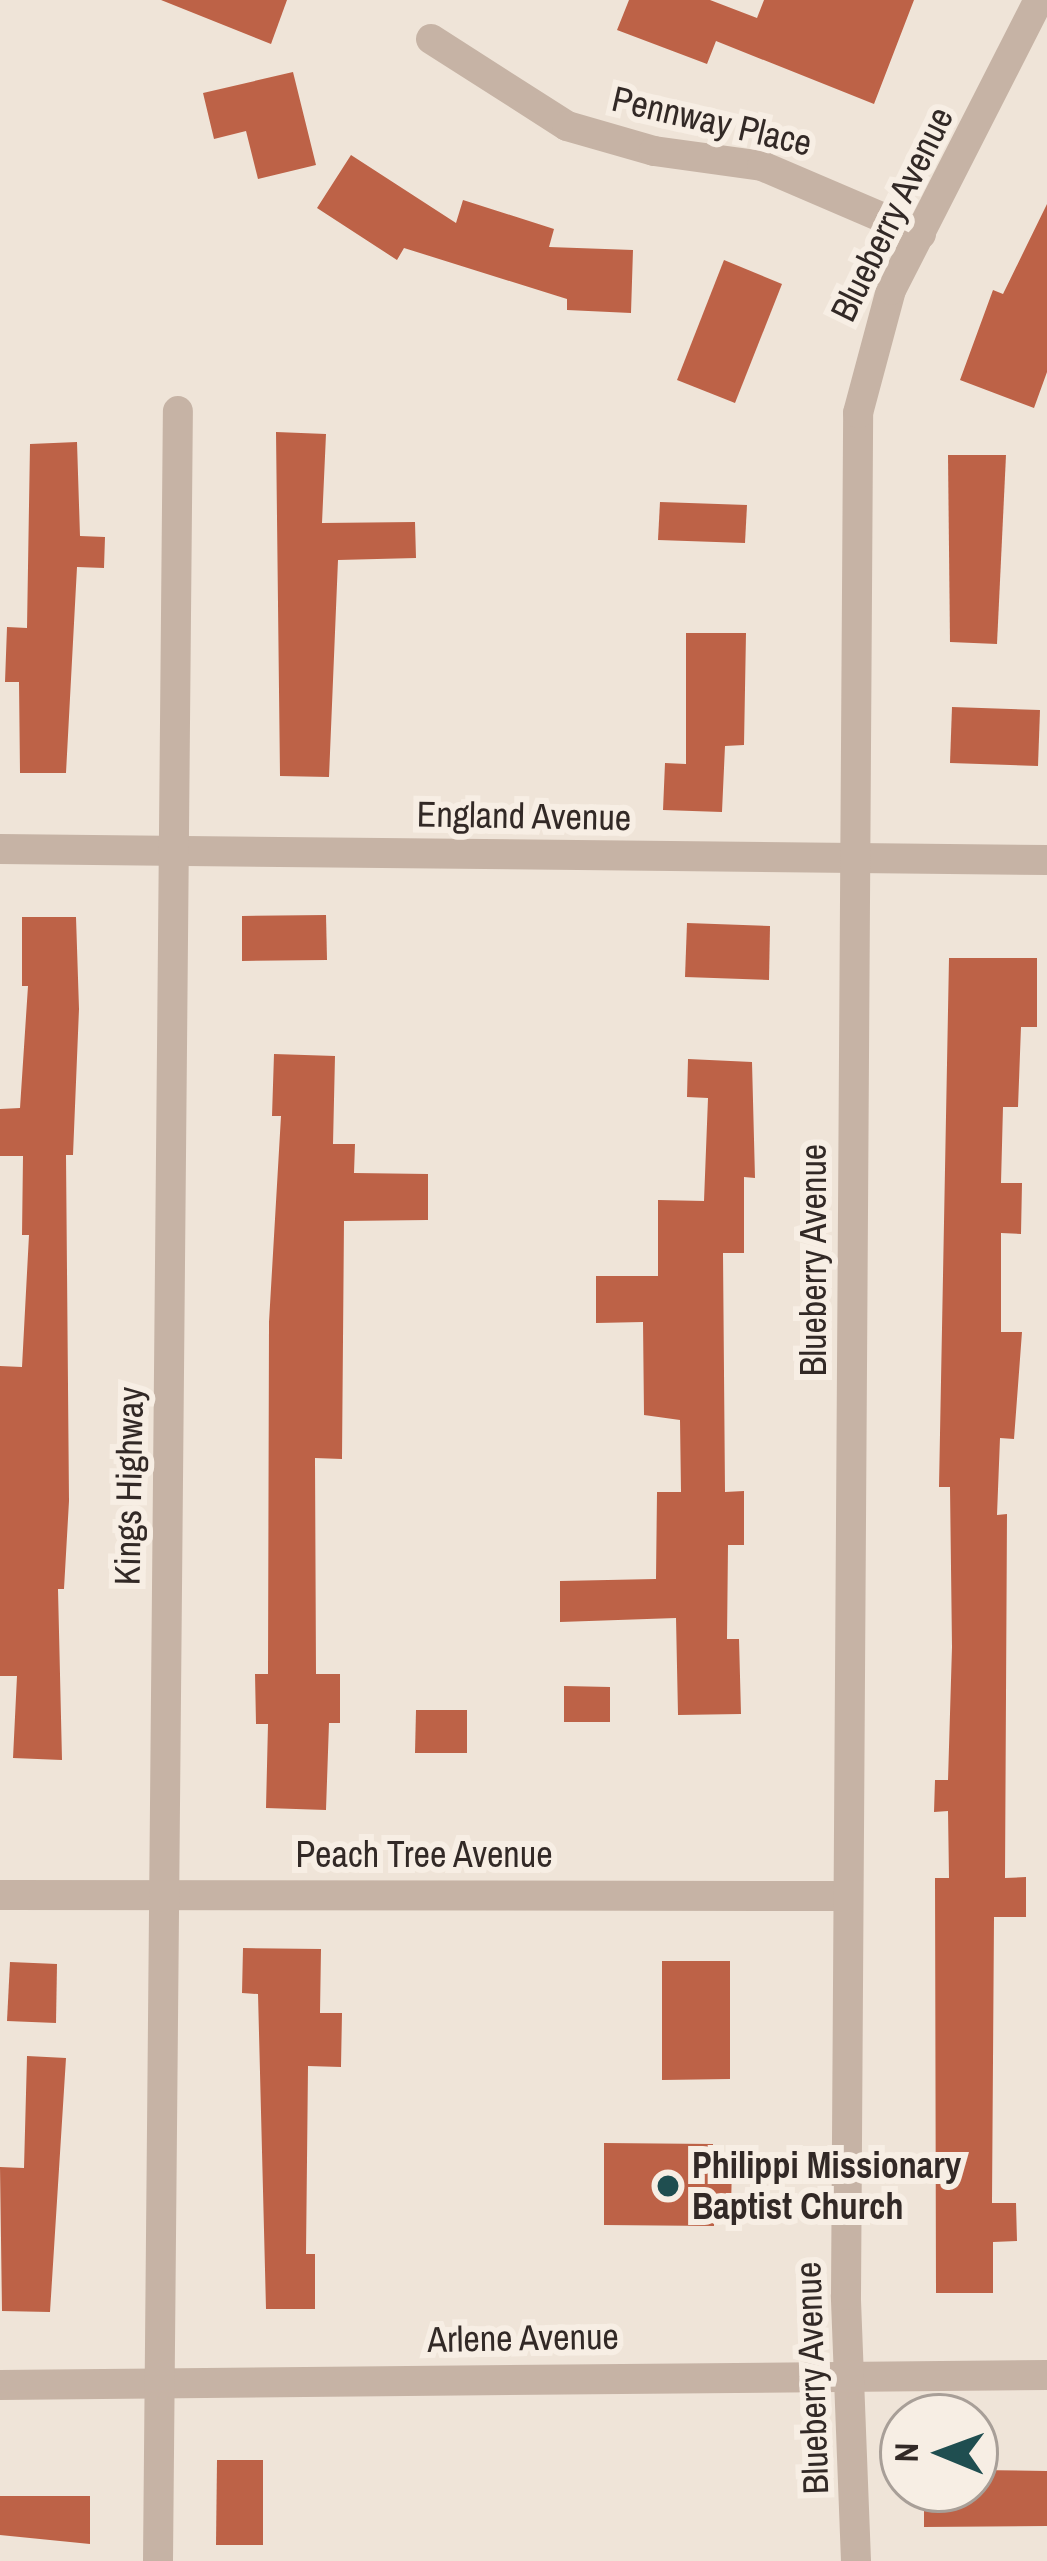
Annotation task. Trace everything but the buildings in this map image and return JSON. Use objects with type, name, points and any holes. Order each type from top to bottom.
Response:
[{"type":"street","name":"Blueberry Avenue","points":[[856,2561],[848,1896],[858,413],[871,343],[1039,0]]},
{"type":"street","name":"Pennway Place","points":[[431,39],[567,126],[654,151],[762,166],[921,234]]},
{"type":"street","name":"Kings Highway","points":[[158,2561],[164,2386],[178,412]]},
{"type":"street","name":"England Avenue","points":[[0,849],[1047,860]]},
{"type":"street","name":"Peach Tree Avenue","points":[[0,1895],[848,1896]]},
{"type":"street","name":"Arlene Avenue","points":[[0,2385],[1047,2375]]},
{"type":"place","name":"Philippi Missionary Baptist Church","points":[[668,2186]]}]
